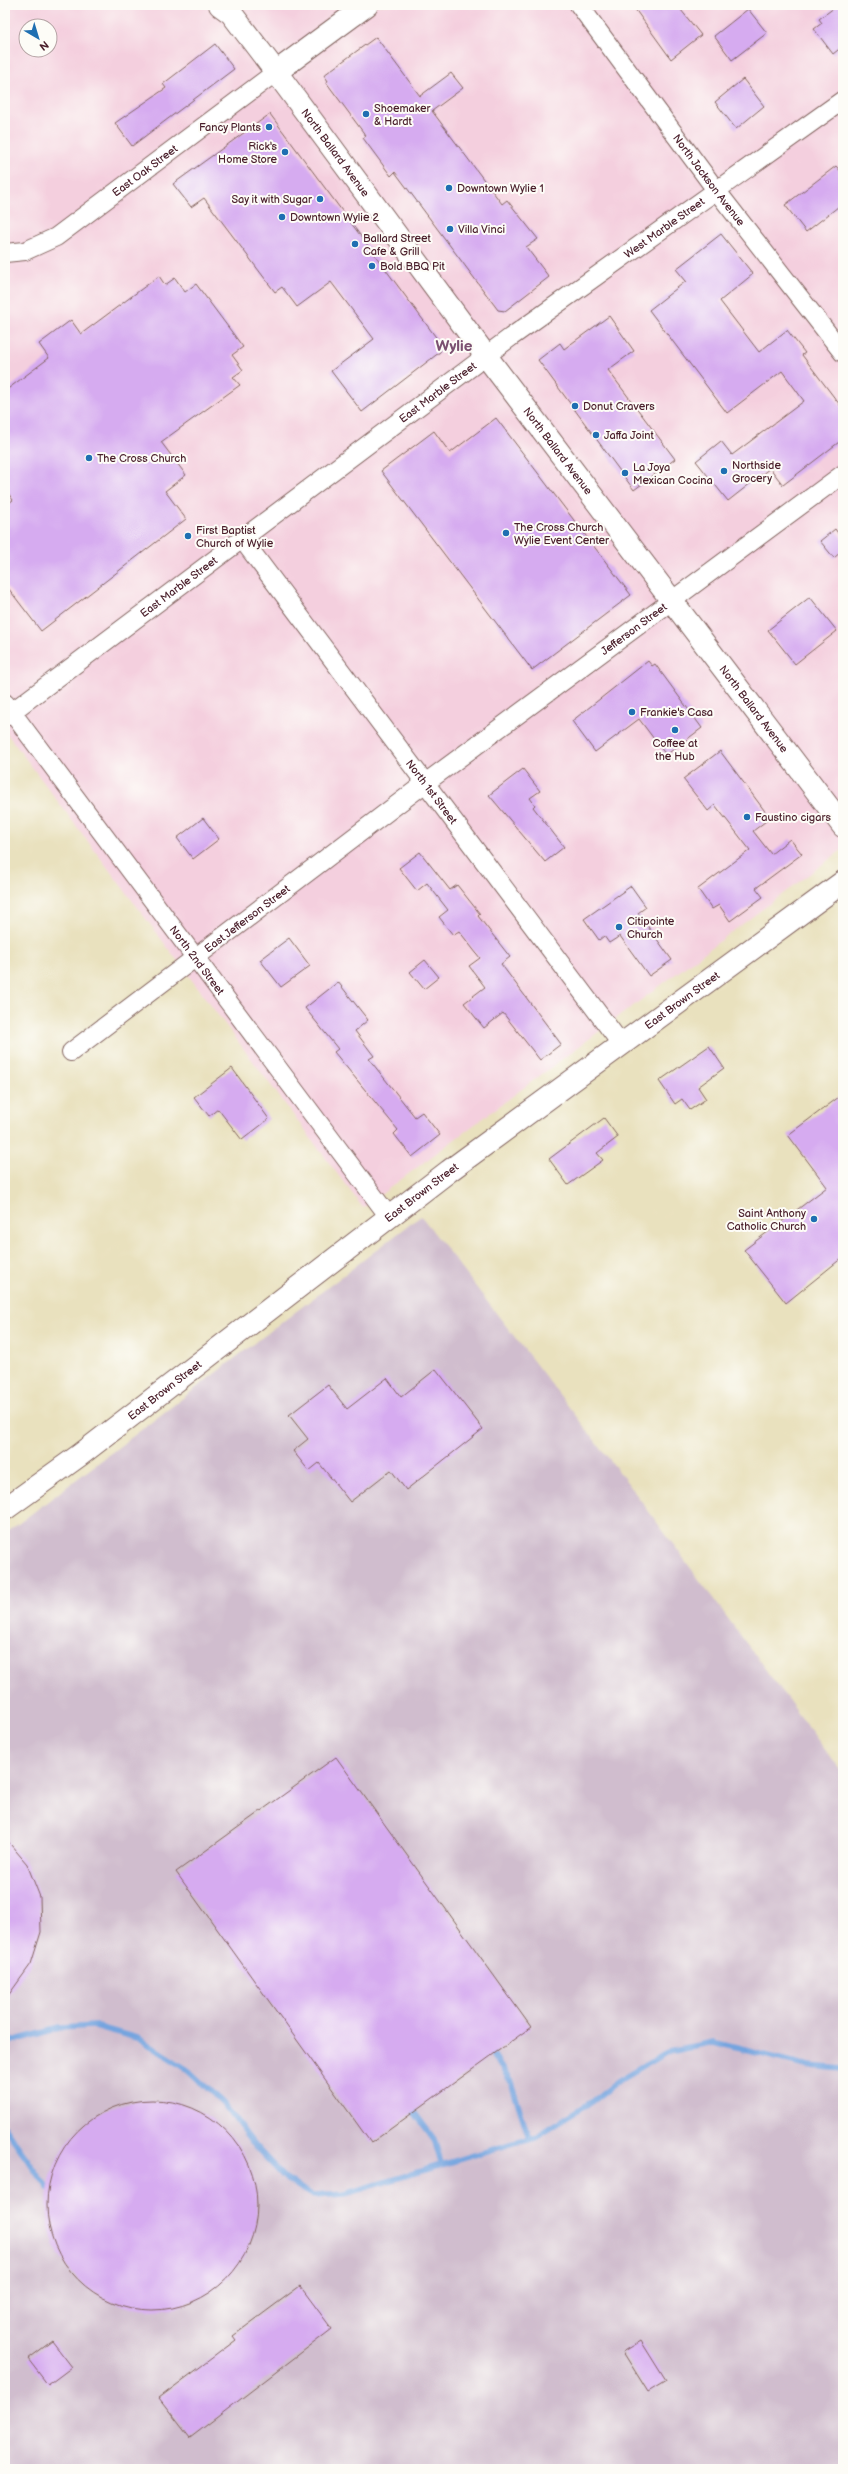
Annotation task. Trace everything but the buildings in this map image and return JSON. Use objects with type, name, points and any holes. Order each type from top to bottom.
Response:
[{"type":"main road","points":[[276,72],[367,5]]},
{"type":"main road","name":"North Ballard Avenue","points":[[226,8],[276,72],[486,356],[843,826]]},
{"type":"main road","name":"East Brown Street","points":[[5,1510],[390,1218],[449,1171],[843,882]]},
{"type":"street","name":"North Jackson Avenue","points":[[579,5],[716,190],[843,353]]},
{"type":"street","name":"East Oak Street","points":[[5,253],[25,251],[56,237],[276,72]]},
{"type":"street","name":"West Marble Street","points":[[486,356],[843,100]]},
{"type":"street","name":"East Marble Street","points":[[7,710],[242,539],[486,356]]},
{"type":"street","name":"Jefferson Street","points":[[424,784],[673,602],[843,474]]},
{"type":"street","name":"North 1st Street","points":[[242,539],[424,784],[622,1045]]},
{"type":"street","name":"North 2nd Street","points":[[7,710],[390,1218]]},
{"type":"street","name":"East Jefferson Street","points":[[71,1052],[424,784]]},
{"type":"shaded area","points":[[5,5],[843,5],[843,849],[363,1208],[5,731]]},
{"type":"shaded area","points":[[421,1216],[627,1482],[843,1774],[843,2469],[5,2469],[5,1534]]},
{"type":"waterway","points":[[5,2043],[59,2028],[95,2026],[140,2039],[188,2070],[223,2103],[255,2146],[287,2180],[314,2196],[345,2194],[537,2136],[591,2102],[618,2081],[669,2051],[713,2042],[809,2066],[843,2069]]},
{"type":"waterway","points":[[493,2055],[511,2082],[529,2138]]},
{"type":"waterway","points":[[414,2112],[434,2139],[441,2163]]},
{"type":"waterway","points":[[5,2128],[48,2188]]},
{"type":"place","name":"Shoemaker & Hardt","points":[[366,114]]},
{"type":"place","name":"Fancy Plants","points":[[269,127]]},
{"type":"place","name":"Rick's Home Store","points":[[285,152]]},
{"type":"place","name":"Downtown Wylie 1","points":[[449,188]]},
{"type":"place","name":"Say it with Sugar","points":[[320,199]]},
{"type":"place","name":"Downtown Wylie 2","points":[[282,217]]},
{"type":"place","name":"Villa Vinci","points":[[450,229]]},
{"type":"place","name":"Ballard Street Cafe & Grill","points":[[355,244]]},
{"type":"place","name":"Bold BBQ Pit","points":[[372,266]]},
{"type":"place","name":"Donut Cravers","points":[[575,406]]},
{"type":"place","name":"Jaffa Joint","points":[[596,435]]},
{"type":"place","name":"The Cross Church","points":[[89,458]]},
{"type":"place","name":"Northside Grocery","points":[[724,471]]},
{"type":"place","name":"La Joya Mexican Cocina","points":[[625,473]]},
{"type":"place","name":"The Cross Church Wylie Event Center","points":[[506,533]]},
{"type":"place","name":"First Baptist Church of Wylie","points":[[188,536]]},
{"type":"place","name":"Frankie's Casa","points":[[632,712]]},
{"type":"place","name":"Coffee at the Hub","points":[[675,730]]},
{"type":"place","name":"Faustino cigars","points":[[747,817]]},
{"type":"place","name":"Citipointe Church","points":[[619,927]]},
{"type":"place","name":"Saint Anthony Catholic Church","points":[[814,1219]]},
{"type":"district","name":"Wylie","points":[[454,346]]}]
